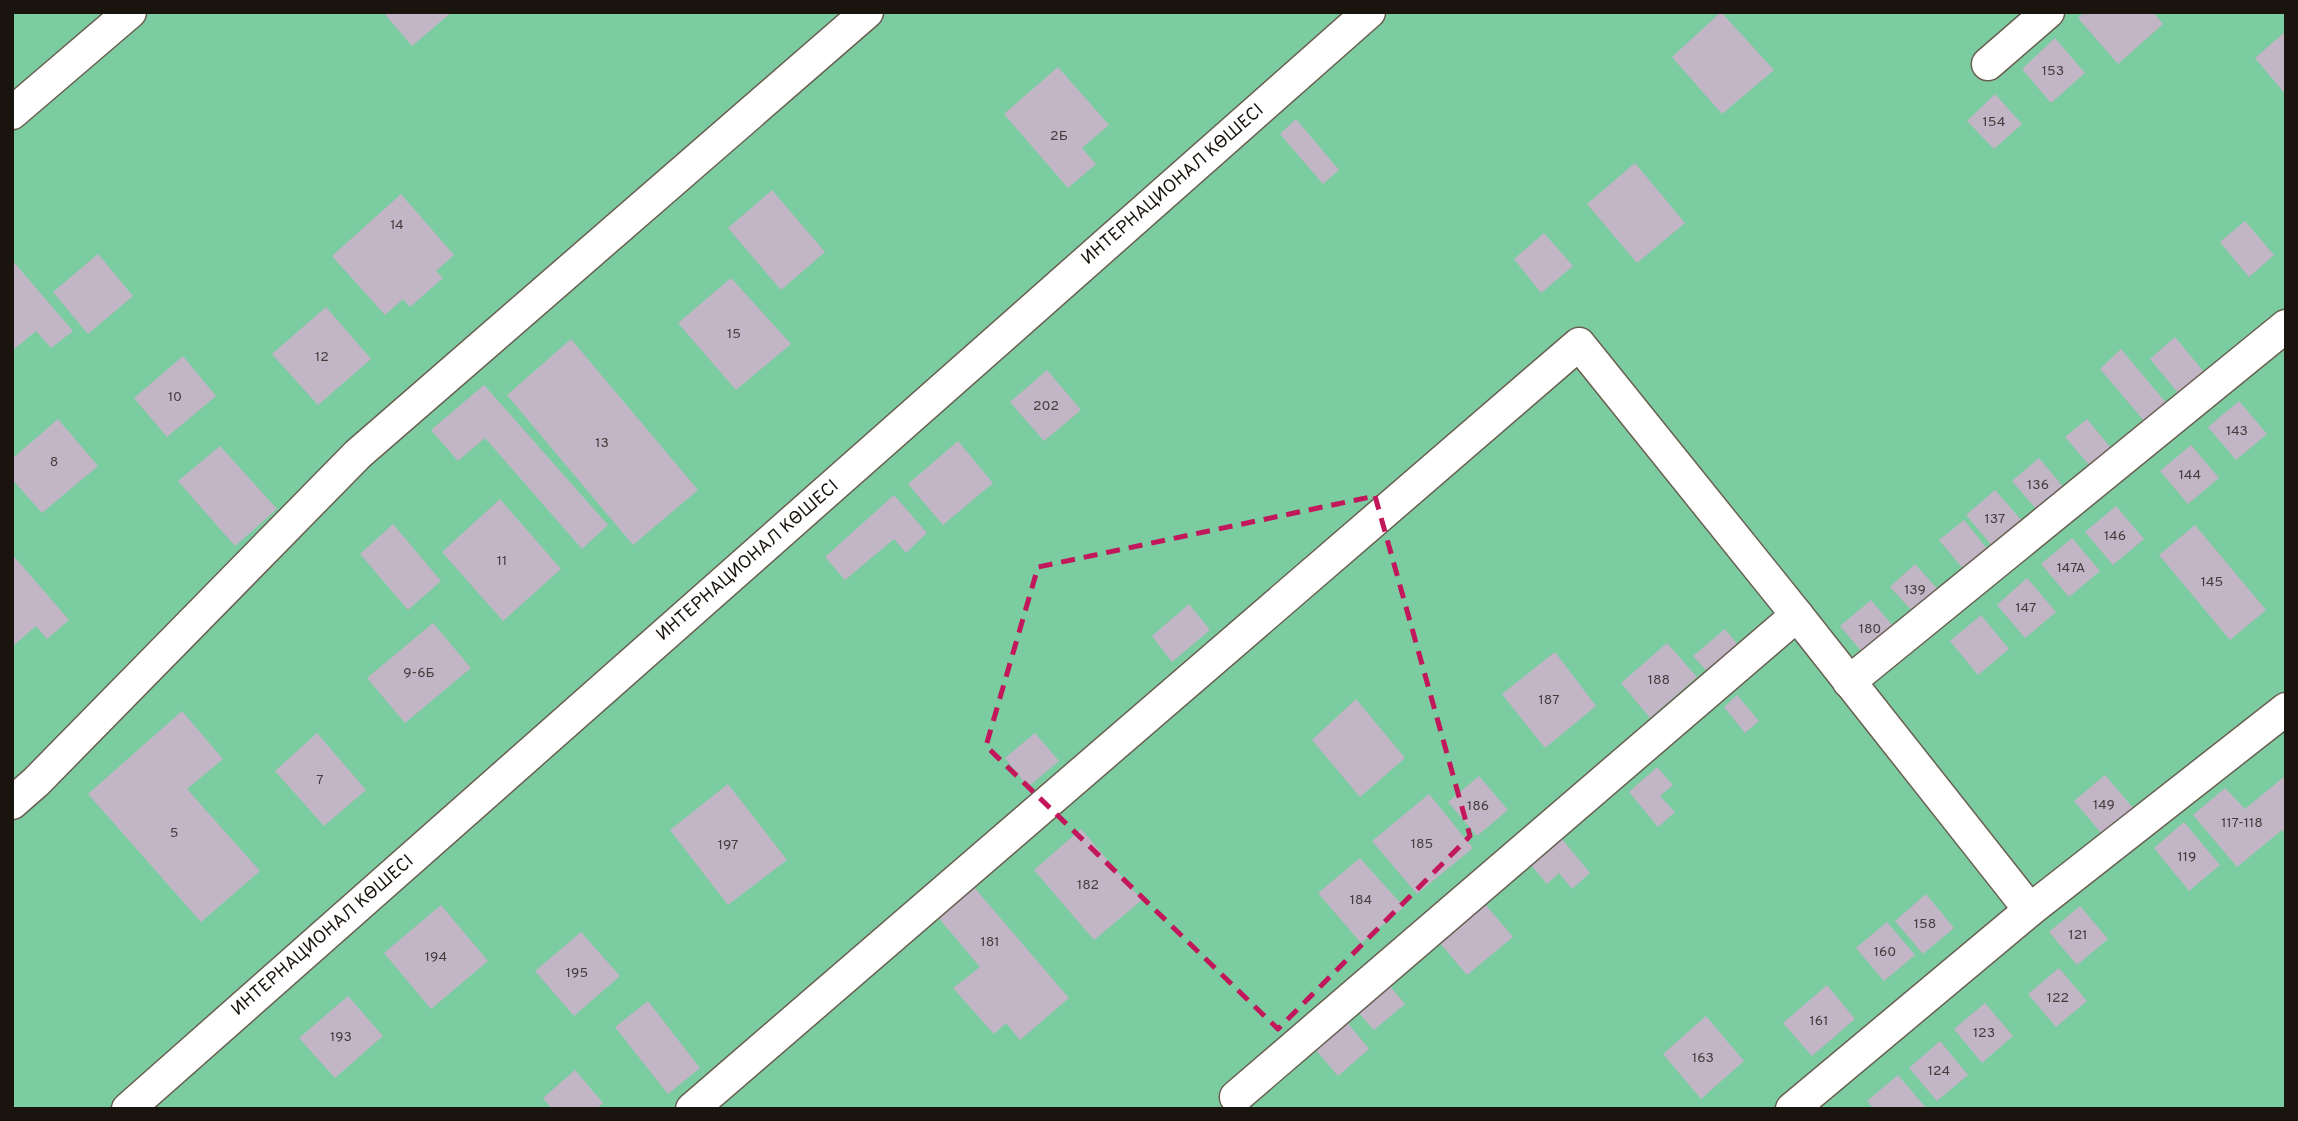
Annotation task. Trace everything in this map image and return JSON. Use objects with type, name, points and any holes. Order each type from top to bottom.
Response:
[{"type":"street","points":[[12,113],[130,12]]},
{"type":"street","points":[[12,803],[56,762],[358,454],[867,12]]},
{"type":"street","name":"ИНТЕРНАЦИОНАЛ КӨШЕСІ","points":[[128,1109],[1369,12]]},
{"type":"street","points":[[1987,64],[2048,12]]},
{"type":"street","points":[[1849,682],[2286,326]]},
{"type":"street","points":[[692,1109],[1579,344],[2030,910]]},
{"type":"street","points":[[1236,1097],[1797,615]]},
{"type":"street","points":[[1792,1109],[2030,910],[2286,709]]},
{"type":"highlighted area","points":[[1375,496],[1470,836],[1278,1029],[986,746],[1038,567]]},
{"type":"green space","points":[[12,12],[2286,12],[2286,1109],[12,1109]]},
{"type":"building","points":[[383,12],[452,12],[412,46]]},
{"type":"building","points":[[1721,12],[1774,70],[1722,114],[1672,57]]},
{"type":"building","points":[[2084,12],[2153,12],[2163,24],[2118,64],[2078,18]]},
{"type":"building","points":[[2286,31],[2286,95],[2255,58]]},
{"type":"building","points":[[2055,38],[2085,73],[2051,103],[2022,69]]},
{"type":"building","points":[[1058,67],[1109,125],[1082,148],[1096,164],[1068,188],[1004,114]]},
{"type":"building","points":[[1995,94],[2022,124],[1994,149],[1967,121]]},
{"type":"building","points":[[1296,119],[1339,170],[1323,184],[1280,134]]},
{"type":"building","points":[[1635,163],[1685,223],[1637,263],[1587,204]]},
{"type":"building","points":[[772,190],[825,252],[781,290],[728,228]]},
{"type":"building","points":[[401,194],[454,255],[436,271],[443,278],[410,307],[403,299],[385,315],[332,256]]},
{"type":"building","points":[[2245,221],[2274,255],[2249,277],[2220,242]]},
{"type":"building","points":[[1544,233],[1573,266],[1541,293],[1514,259]]},
{"type":"building","points":[[98,254],[133,296],[88,334],[53,292]]},
{"type":"building","points":[[12,260],[73,331],[51,348],[36,331],[12,351]]},
{"type":"building","points":[[731,278],[791,344],[736,390],[678,323]]},
{"type":"building","points":[[326,307],[371,359],[318,405],[272,354]]},
{"type":"building","points":[[2175,337],[2204,372],[2179,394],[2150,359]]},
{"type":"building","points":[[571,339],[698,490],[633,545],[507,395]]},
{"type":"building","points":[[2121,349],[2167,404],[2145,422],[2100,369]]},
{"type":"building","points":[[183,356],[216,396],[167,437],[134,398]]},
{"type":"building","points":[[1047,370],[1081,410],[1044,441],[1010,402]]},
{"type":"building","points":[[484,385],[608,525],[582,549],[485,438],[458,461],[431,430]]},
{"type":"building","points":[[2239,401],[2267,434],[2236,460],[2208,427]]},
{"type":"building","points":[[58,419],[98,466],[42,513],[12,479],[12,459]]},
{"type":"building","points":[[2087,419],[2110,447],[2089,465],[2065,437]]},
{"type":"building","points":[[958,441],[993,483],[943,525],[908,484]]},
{"type":"building","points":[[2191,445],[2219,478],[2188,504],[2160,471]]},
{"type":"building","points":[[220,446],[277,509],[235,546],[178,481]]},
{"type":"building","points":[[2039,458],[2065,489],[2038,511],[2012,481]]},
{"type":"building","points":[[1995,490],[2024,523],[1994,548],[1966,515]]},
{"type":"building","points":[[894,495],[927,533],[906,553],[894,539],[845,580],[825,557]]},
{"type":"building","points":[[500,499],[561,569],[503,621],[442,552]]},
{"type":"building","points":[[2116,506],[2144,539],[2113,565],[2085,532]]},
{"type":"building","points":[[1964,520],[1988,550],[1965,571],[1939,540]]},
{"type":"building","points":[[393,524],[441,581],[408,610],[360,554]]},
{"type":"building","points":[[2195,525],[2266,610],[2230,640],[2159,555]]},
{"type":"building","points":[[2072,538],[2100,571],[2069,597],[2041,564]]},
{"type":"building","points":[[12,554],[69,620],[47,639],[36,626],[12,647]]},
{"type":"building","points":[[1915,564],[1941,593],[1916,615],[1890,587]]},
{"type":"building","points":[[2027,578],[2056,612],[2025,638],[1997,605]]},
{"type":"building","points":[[1871,600],[1899,633],[1868,659],[1840,626]]},
{"type":"building","points":[[1189,604],[1210,630],[1172,662],[1152,636]]},
{"type":"building","points":[[1981,615],[2009,649],[1978,675],[1950,641]]},
{"type":"building","points":[[433,623],[471,668],[405,723],[367,678]]},
{"type":"building","points":[[1725,629],[1742,650],[1712,677],[1693,656]]},
{"type":"building","points":[[1667,643],[1697,677],[1650,718],[1621,683]]},
{"type":"building","points":[[1555,652],[1596,706],[1545,748],[1502,694]]},
{"type":"building","points":[[1737,695],[1759,721],[1745,733],[1724,707]]},
{"type":"building","points":[[1356,699],[1405,758],[1360,797],[1312,740]]},
{"type":"building","points":[[182,711],[223,759],[187,789],[260,871],[201,922],[88,794]]},
{"type":"building","points":[[317,733],[366,790],[324,826],[275,771]]},
{"type":"building","points":[[1035,733],[1059,761],[1028,787],[1005,758]]},
{"type":"building","points":[[1657,767],[1673,785],[1660,796],[1675,812],[1658,827],[1629,792]]},
{"type":"building","points":[[2105,775],[2134,809],[2103,835],[2074,801]]},
{"type":"building","points":[[2286,775],[2286,834],[2282,830],[2237,867],[2193,815],[2225,788],[2245,809]]},
{"type":"building","points":[[1479,776],[1508,810],[1477,836],[1448,802]]},
{"type":"building","points":[[728,784],[787,860],[728,905],[670,830]]},
{"type":"building","points":[[1429,794],[1473,848],[1417,894],[1372,841]]},
{"type":"building","points":[[2184,822],[2220,865],[2189,891],[2154,848]]},
{"type":"building","points":[[1081,829],[1142,900],[1094,940],[1034,870]]},
{"type":"building","points":[[1562,839],[1590,873],[1572,889],[1559,873],[1547,884],[1531,865]]},
{"type":"building","points":[[1360,858],[1404,907],[1361,943],[1318,893]]},
{"type":"building","points":[[973,886],[1069,998],[1020,1040],[1006,1023],[994,1034],[953,988],[980,967],[937,916]]},
{"type":"building","points":[[1926,894],[1954,928],[1923,954],[1895,921]]},
{"type":"building","points":[[1484,903],[1513,937],[1467,975],[1439,942]]},
{"type":"building","points":[[441,905],[488,961],[431,1009],[384,953]]},
{"type":"building","points":[[2080,906],[2108,939],[2077,965],[2049,932]]},
{"type":"building","points":[[1887,922],[1915,955],[1884,981],[1856,948]]},
{"type":"building","points":[[581,932],[620,976],[574,1016],[535,971]]},
{"type":"building","points":[[2059,968],[2087,1001],[2056,1027],[2028,994]]},
{"type":"building","points":[[1388,984],[1405,1004],[1374,1030],[1357,1011]]},
{"type":"building","points":[[1827,985],[1855,1019],[1812,1056],[1783,1023]]},
{"type":"building","points":[[348,996],[383,1036],[335,1078],[299,1038]]},
{"type":"building","points":[[648,1001],[700,1068],[668,1094],[615,1027]]},
{"type":"building","points":[[1985,1003],[2013,1036],[1982,1063],[1954,1029]]},
{"type":"building","points":[[1706,1016],[1744,1061],[1701,1099],[1663,1054]]},
{"type":"building","points":[[1346,1021],[1369,1049],[1338,1076],[1314,1048]]},
{"type":"building","points":[[1940,1041],[1968,1075],[1937,1101],[1909,1068]]},
{"type":"building","points":[[575,1070],[603,1103],[596,1109],[552,1109],[543,1098]]},
{"type":"building","points":[[1898,1075],[1927,1109],[1874,1109],[1867,1101]]}]
